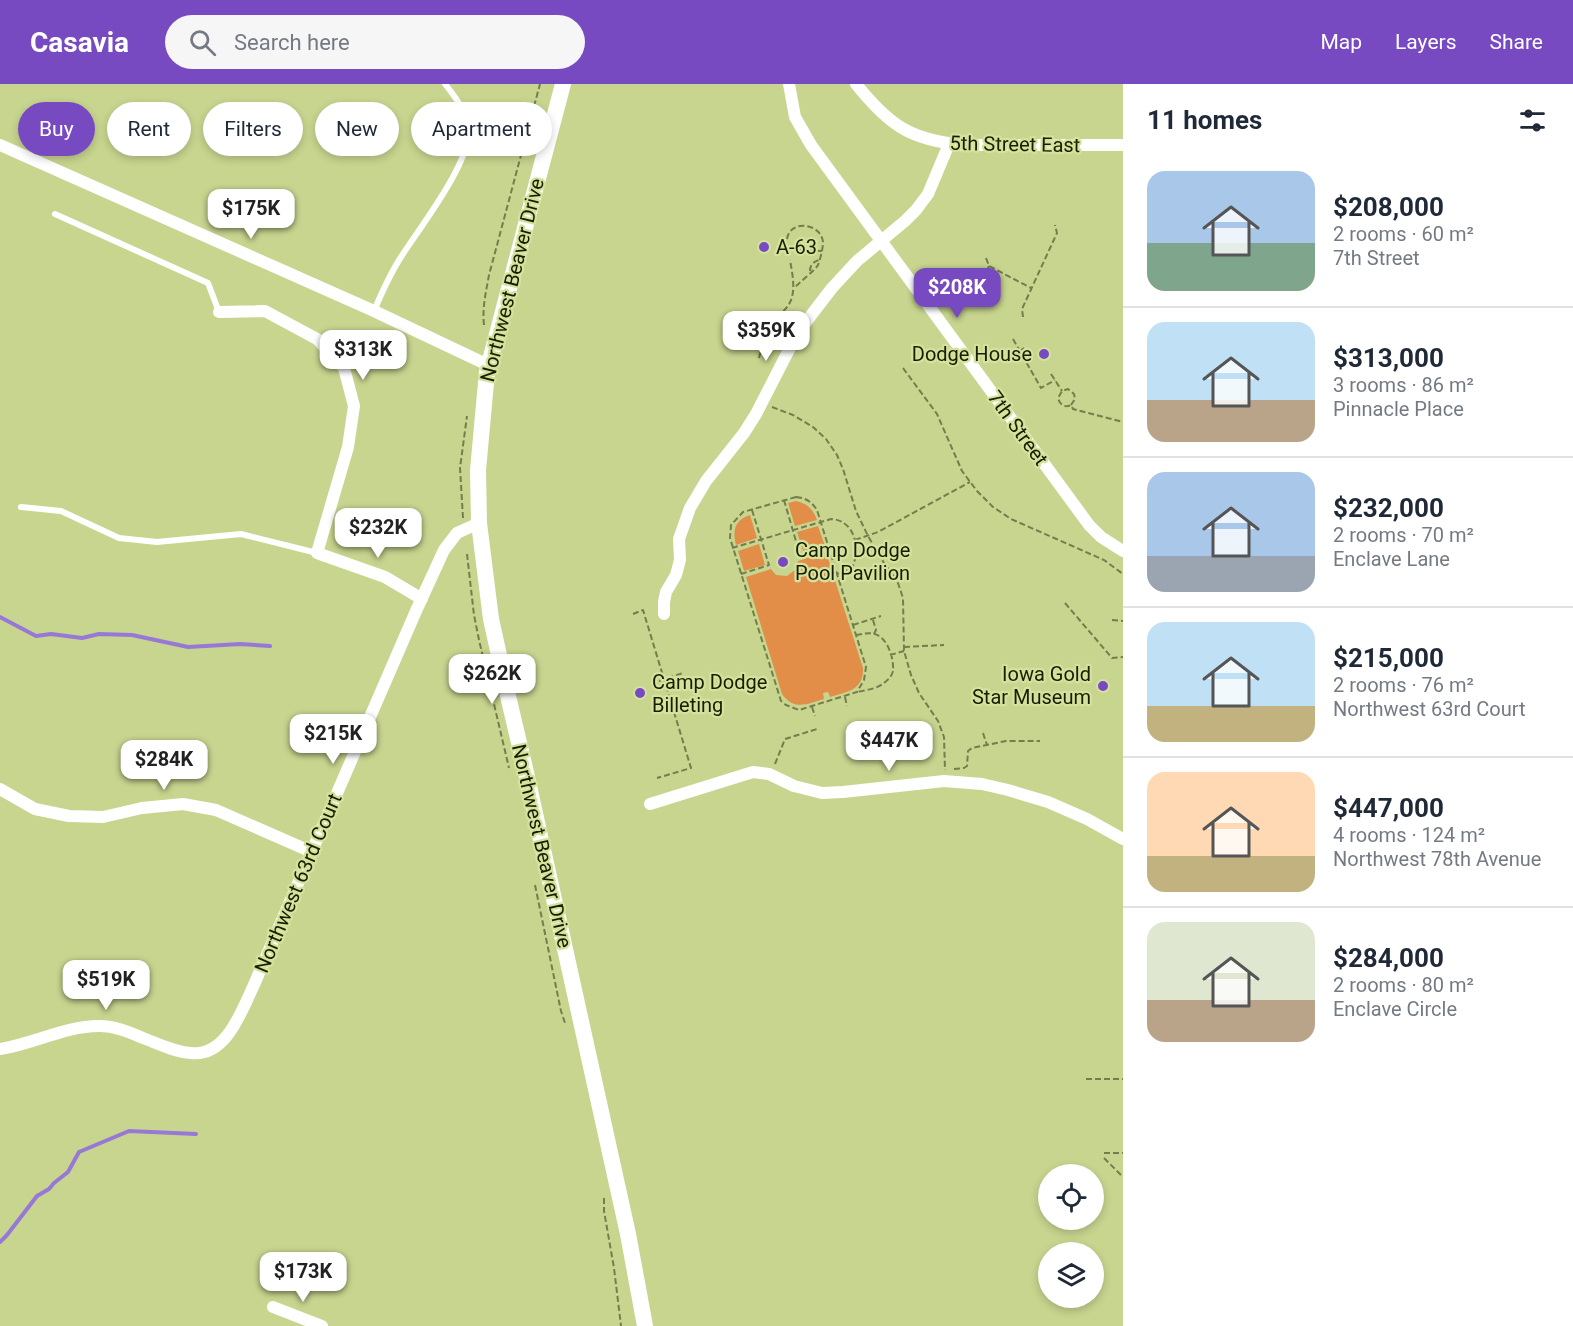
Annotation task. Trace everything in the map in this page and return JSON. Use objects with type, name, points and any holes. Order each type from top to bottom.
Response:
[{"type":"main road","name":"Northwest Beaver Drive","points":[[563,84],[488,365],[472,526],[628,1234],[645,1326]]},
{"type":"street","name":"7th Street","points":[[789,84],[795,117],[811,145],[1089,525],[1101,537],[1123,551]]},
{"type":"street","name":"5th Street East","points":[[856,84],[870,102],[893,123],[914,135],[938,143],[1123,145]]},
{"type":"street","points":[[664,614],[666,592],[676,575],[680,560],[679,539],[690,508],[706,481],[744,433],[796,336],[832,288],[857,261],[916,210],[928,194],[949,144]]},
{"type":"street","points":[[0,145],[374,311],[488,365]]},
{"type":"street","points":[[219,312],[265,311],[317,339],[344,368],[354,406],[348,447],[317,553],[385,577],[422,599]]},
{"type":"street","name":"Northwest 63rd Court","points":[[0,1049],[81,1027],[100,1026],[119,1028],[176,1050],[193,1054],[206,1052],[218,1045],[229,1034],[254,987],[444,550],[457,533],[472,526]]},
{"type":"street","points":[[650,804],[753,772],[822,793],[944,781],[982,784],[1048,802],[1123,838]]},
{"type":"street","points":[[0,789],[35,809],[69,816],[103,817],[142,808],[183,804],[216,810],[312,852]]},
{"type":"street","points":[[273,1307],[322,1326]]},
{"type":"lane","points":[[374,311],[389,278],[442,196],[462,157],[469,136],[462,107],[445,84]]},
{"type":"lane","points":[[55,214],[208,283],[219,312]]},
{"type":"lane","points":[[21,507],[61,511],[119,538],[157,542],[241,534],[317,553]]},
{"type":"path","points":[[787,239],[788,233],[800,225],[814,229],[820,234],[823,242],[818,264],[794,288]]},
{"type":"path","points":[[1023,317],[1022,309],[1057,232],[1055,225]]},
{"type":"path","points":[[799,250],[822,251]]},
{"type":"path","points":[[986,258],[989,266],[1031,288]]},
{"type":"path","points":[[759,358],[771,324],[787,308],[792,299],[794,288],[790,260]]},
{"type":"path","points":[[975,296],[989,266]]},
{"type":"path","points":[[1013,339],[1041,388],[1055,380]]},
{"type":"path","points":[[1019,351],[1026,347]]},
{"type":"path","points":[[903,368],[937,414],[962,471],[993,507],[1011,519],[1104,560],[1123,574]]},
{"type":"path","points":[[1051,374],[1062,391]]},
{"type":"path","points":[[1068,389],[1074,394],[1075,399],[1071,405],[1063,405],[1059,401],[1062,391],[1068,389]]},
{"type":"path","points":[[761,403],[794,415],[813,427],[826,439],[837,455],[856,511],[868,537],[897,580],[903,598],[904,649],[919,693],[938,720],[944,737],[945,770],[964,768],[967,765],[968,751],[972,748],[1006,741],[1040,741]]},
{"type":"path","points":[[1071,405],[1073,409],[1123,422]]},
{"type":"path","points":[[855,540],[868,537],[970,482]]},
{"type":"path","points":[[856,635],[868,632],[883,639],[890,654],[893,671],[886,681],[879,687],[799,710],[781,701],[732,548],[730,538],[732,525],[739,515],[796,497],[802,497],[814,505],[866,667],[864,680],[857,692]]},
{"type":"path","points":[[784,500],[801,555],[829,548]]},
{"type":"path","points":[[741,574],[769,565],[752,510]]},
{"type":"path","points":[[732,548],[831,519],[849,526],[857,551],[852,568],[837,574]]},
{"type":"path","points":[[472,526],[477,632],[510,770]]},
{"type":"path","points":[[1065,603],[1112,658],[1123,657]]},
{"type":"path","points":[[633,614],[643,610],[691,768],[657,778]]},
{"type":"path","points":[[853,625],[881,616]]},
{"type":"path","points":[[873,619],[876,630],[874,634]]},
{"type":"path","points":[[1112,620],[1123,621]]},
{"type":"path","points":[[890,654],[904,649],[944,645]]},
{"type":"path","points":[[659,681],[683,673]]},
{"type":"path","points":[[845,696],[848,706]]},
{"type":"path","points":[[812,706],[815,716]]},
{"type":"path","points":[[771,776],[785,739],[817,729]]},
{"type":"path","points":[[983,733],[987,745]]},
{"type":"path","points":[[534,878],[561,1011],[568,1030]]},
{"type":"path","points":[[1086,1079],[1123,1079]]},
{"type":"path","points":[[1123,1153],[1104,1155],[1123,1177]]},
{"type":"path","points":[[604,1188],[605,1219],[621,1326]]},
{"type":"shaded area","points":[[796,501],[810,508],[817,520],[795,526],[788,503]]},
{"type":"shaded area","points":[[750,515],[757,538],[736,545],[734,535],[736,526]]},
{"type":"shaded area","points":[[818,526],[825,546],[804,553],[797,532]]},
{"type":"shaded area","points":[[759,544],[765,565],[744,571],[738,551]]},
{"type":"shaded area","points":[[826,552],[863,668],[863,675],[861,681],[853,689],[830,697],[828,692],[823,693],[824,699],[801,705],[791,703],[782,694],[746,577],[771,569],[776,575],[787,576],[796,569],[798,561]]},
{"type":"waterway","points":[[0,617],[36,636],[51,634],[82,638],[99,634],[132,635],[188,647],[240,644],[270,646]]},
{"type":"waterway","points":[[0,1242],[37,1196],[49,1189],[68,1172],[79,1152],[129,1131],[196,1134]]},
{"type":"place","name":"A-63","points":[[764,247]]},
{"type":"place","name":"Dodge House","points":[[1044,354]]},
{"type":"place","name":"Camp Dodge Pool Pavilion","points":[[783,562]]},
{"type":"place","name":"Iowa Gold Star Museum","points":[[1103,686]]},
{"type":"place","name":"Camp Dodge Billeting","points":[[640,693]]}]
